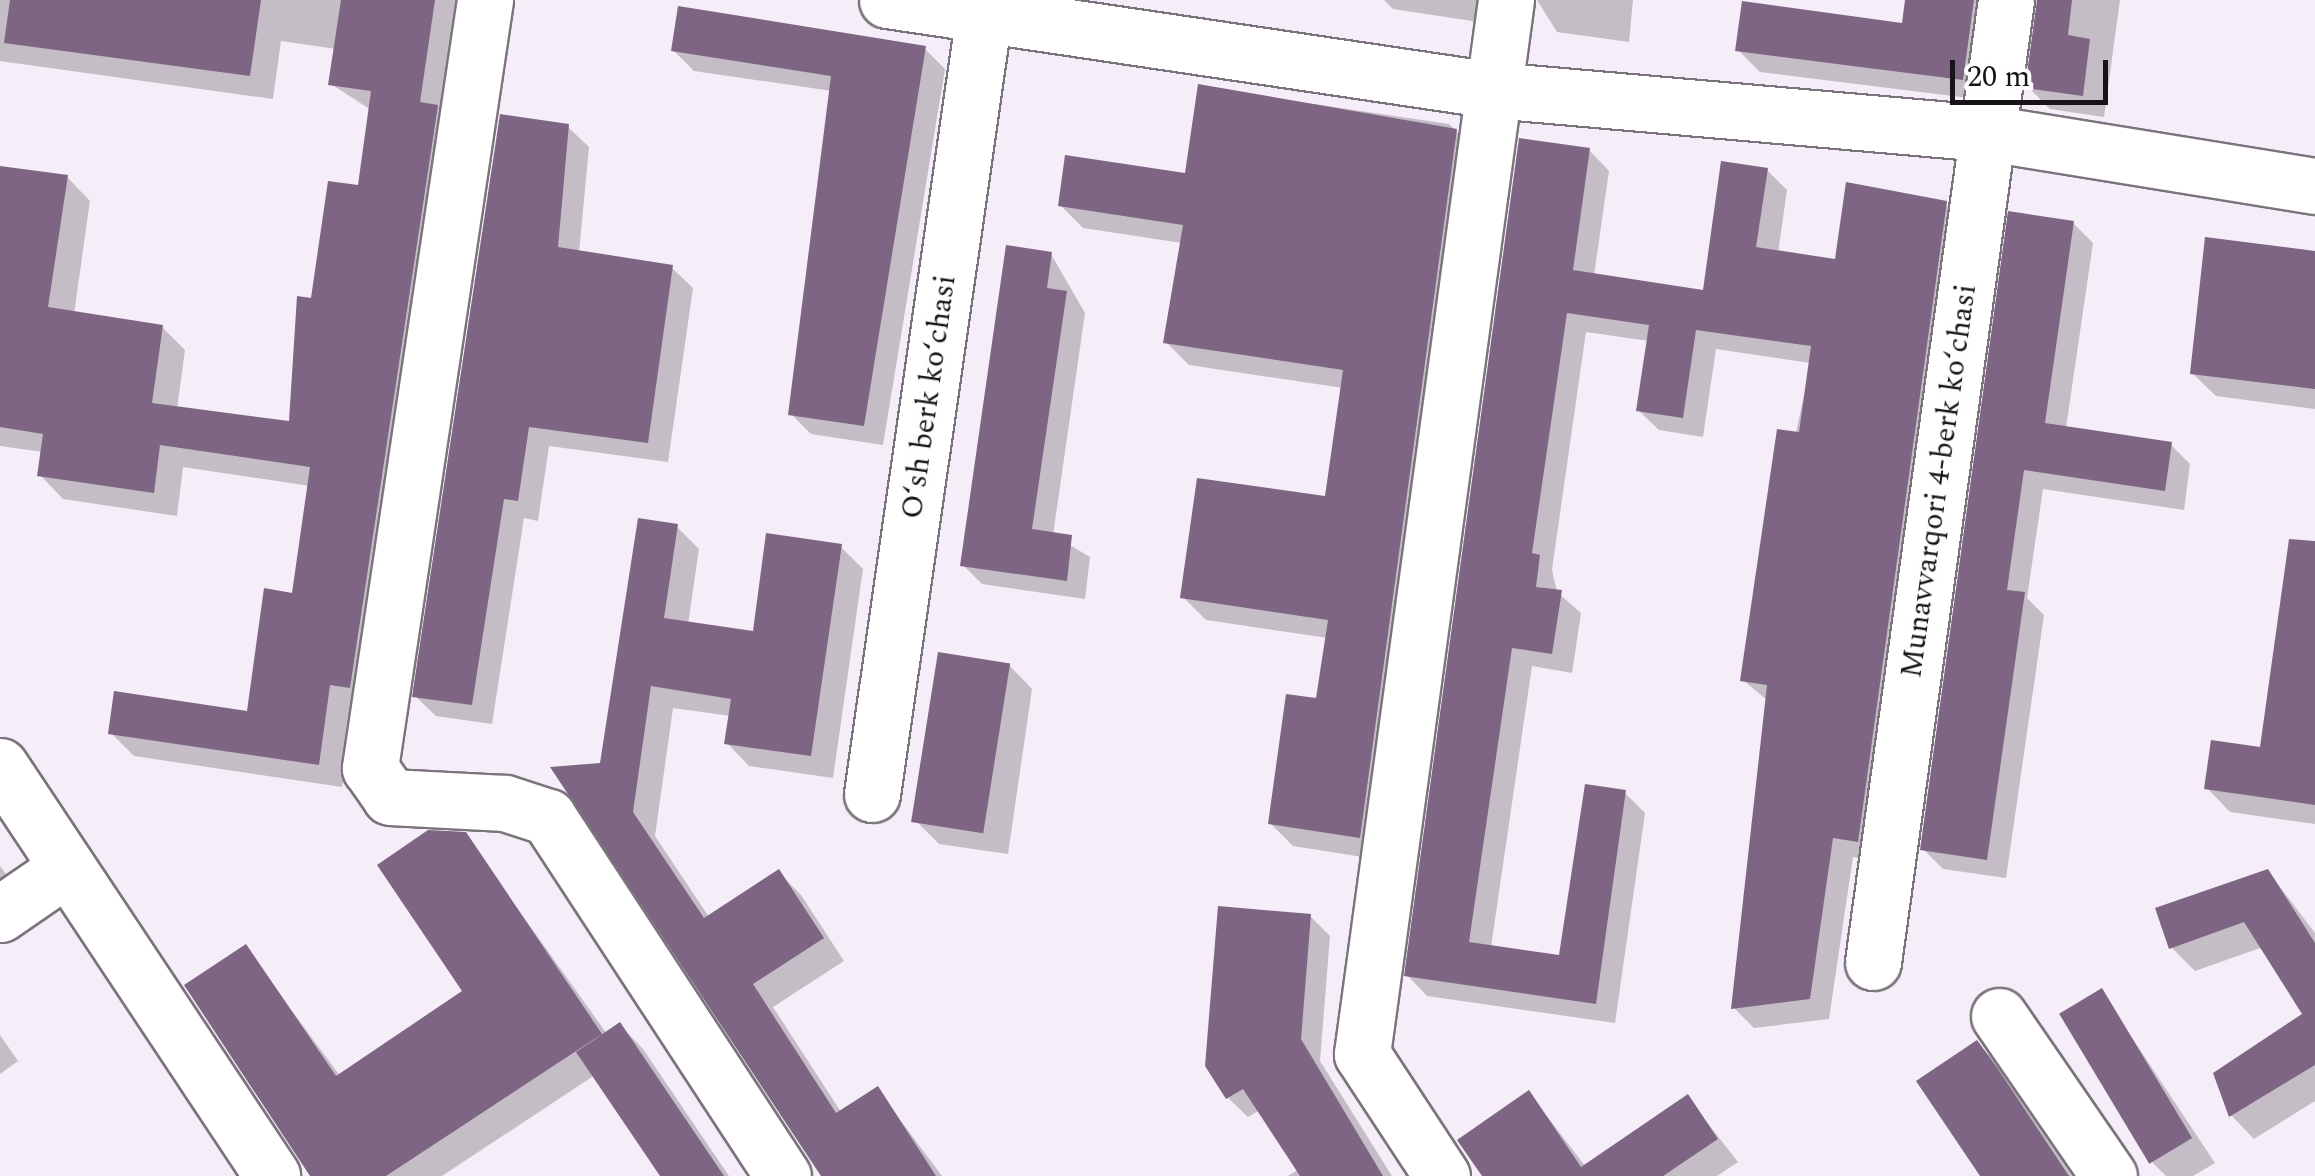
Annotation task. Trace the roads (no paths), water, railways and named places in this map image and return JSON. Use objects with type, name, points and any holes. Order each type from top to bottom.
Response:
[{"type":"street","points":[[485,0],[370,768],[390,797],[505,803],[548,817],[783,1176]]},
{"type":"street","points":[[888,0],[985,8],[1492,90],[1988,133],[2315,186]]},
{"type":"street","points":[[1442,1176],[1362,1054],[1506,0]]},
{"type":"street","name":"Munavvarqori 4-berk koʻchasi","points":[[1873,962],[2006,0]]},
{"type":"street","name":"Oʻsh berk koʻchasi","points":[[872,794],[985,8]]},
{"type":"street","points":[[0,766],[272,1176]]},
{"type":"street","points":[[0,914],[67,868]]},
{"type":"street","points":[[1999,1016],[2109,1176]]}]
